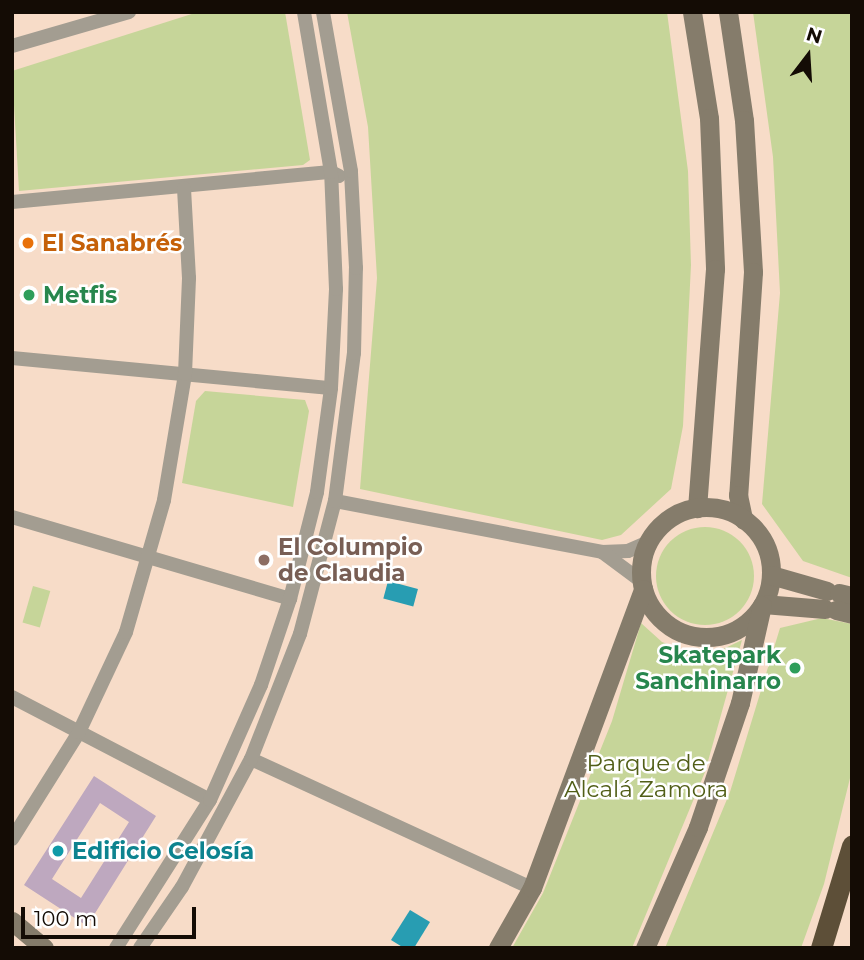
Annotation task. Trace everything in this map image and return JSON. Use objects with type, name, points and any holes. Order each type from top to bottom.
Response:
[{"type":"highway","points":[[821,948],[852,846]]},
{"type":"street","points":[[12,46],[129,12]]},
{"type":"street","points":[[116,948],[210,800],[261,685],[290,599],[322,463],[331,387],[336,289],[331,172],[304,12]]},
{"type":"street","points":[[140,948],[182,887],[251,759],[300,634],[335,501],[354,353],[356,268],[351,171],[323,12]]},
{"type":"street","points":[[692,12],[709,118],[715,270],[697,508]]},
{"type":"street","points":[[645,948],[698,827],[736,715],[771,575],[764,543],[743,519],[738,495],[753,272],[744,120],[728,12]]},
{"type":"street","points":[[12,202],[184,188],[331,172],[344,179],[356,268]]},
{"type":"street","points":[[12,839],[79,732],[127,632],[149,558],[179,428],[185,374],[189,278],[184,188]]},
{"type":"street","points":[[12,358],[331,387]]},
{"type":"street","points":[[322,463],[335,501]]},
{"type":"street","points":[[335,501],[601,552],[628,551],[648,542],[677,514],[697,508],[743,519]]},
{"type":"street","points":[[12,517],[290,599]]},
{"type":"street","points":[[498,948],[532,888],[642,585],[648,542]]},
{"type":"street","points":[[601,552],[642,585],[659,618],[697,636],[738,629],[762,605],[838,602]]},
{"type":"street","points":[[771,575],[838,602]]},
{"type":"street","points":[[12,697],[210,800]]},
{"type":"street","points":[[251,759],[532,888]]},
{"type":"street","points":[[12,921],[44,948]]},
{"type":"green space","points":[[198,12],[285,12],[310,160],[303,165],[19,191],[12,71]]},
{"type":"green space","points":[[347,12],[667,12],[688,171],[691,265],[683,426],[671,489],[621,535],[602,540],[360,489],[377,278],[368,127]]},
{"type":"green space","points":[[753,12],[852,12],[852,578],[803,561],[762,504],[780,293],[773,157]]},
{"type":"green space","points":[[205,391],[305,400],[309,411],[293,507],[182,483],[196,401]]},
{"type":"green space","points":[[705,527],[724,531],[740,541],[750,557],[754,576],[750,595],[740,611],[724,621],[705,625],[686,621],[670,611],[660,595],[656,576],[660,557],[670,541],[686,531]]},
{"type":"green space","points":[[33,586],[50,591],[40,627],[23,623]]},
{"type":"green space","points":[[822,618],[852,624],[852,770],[824,884],[801,948],[665,948],[730,792],[780,628]]},
{"type":"green space","name":"Parque de Alcalá Zamora","points":[[641,623],[662,642],[690,652],[719,651],[742,640],[705,772],[632,948],[512,948],[543,893],[612,721]]},
{"type":"water","points":[[388,581],[418,589],[413,606],[383,598]]},
{"type":"water","points":[[410,910],[430,922],[414,948],[404,948],[391,940]]},
{"type":"building","name":"Edificio Celosía","points":[[94,776],[156,816],[87,926],[24,885]],"holes":[[[100,803],[129,822],[81,898],[52,879]]]},
{"type":"place","name":"El Sanabrés","points":[[28,243]]},
{"type":"place","name":"Metfis","points":[[29,295]]},
{"type":"place","name":"El Columpio de Claudia","points":[[264,560]]},
{"type":"place","name":"Skatepark Sanchinarro","points":[[795,668]]},
{"type":"place","name":"Edificio Celosía","points":[[58,851]]}]
